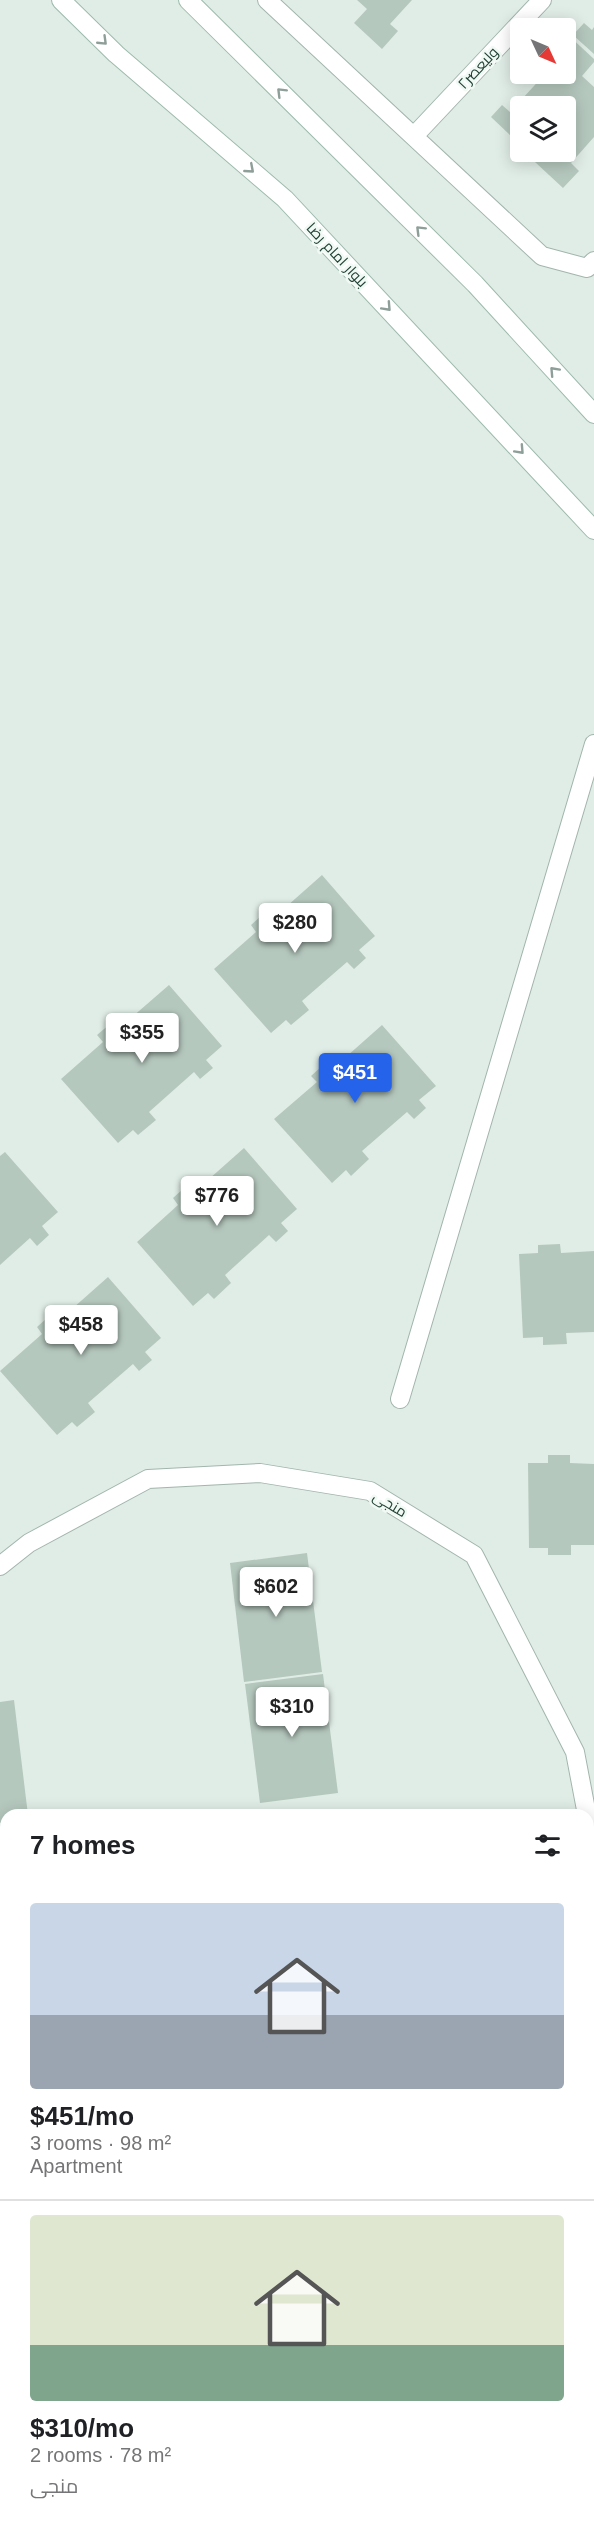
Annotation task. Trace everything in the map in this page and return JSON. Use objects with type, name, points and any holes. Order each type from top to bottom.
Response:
[{"type":"street","name":"بلوار امام رضا","points":[[61,0],[116,54],[285,199],[594,530]]},
{"type":"street","points":[[188,0],[475,284],[594,414]]},
{"type":"street","points":[[267,0],[542,256],[587,268],[594,261]]},
{"type":"street","name":"ولیعصر۲","points":[[414,136],[542,0]]},
{"type":"street","points":[[400,1399],[594,744]]},
{"type":"street","name":"منجی","points":[[0,1566],[29,1543],[148,1479],[260,1473],[370,1491],[474,1555],[575,1752],[586,1809]]},
{"type":"building","points":[[357,0],[412,0],[390,24],[398,31],[382,49],[354,23],[367,9]]},
{"type":"building","points":[[584,23],[592,30],[594,27],[594,54],[576,38],[576,32]]},
{"type":"building","points":[[576,42],[594,59],[582,76],[594,87],[594,137],[576,157],[576,96],[525,96],[536,84],[576,84]]},
{"type":"building","points":[[502,105],[510,112],[510,135],[491,117]]},
{"type":"building","points":[[535,162],[572,162],[579,171],[563,188]]},
{"type":"building","points":[[322,875],[375,936],[359,950],[366,958],[354,969],[347,962],[302,1001],[309,1010],[291,1025],[286,1020],[271,1033],[214,969],[256,932],[251,925],[271,907],[278,914]]},
{"type":"building","points":[[169,985],[222,1046],[206,1060],[213,1068],[200,1079],[194,1072],[149,1112],[156,1120],[138,1135],[133,1130],[118,1143],[61,1079],[103,1042],[97,1035],[118,1017],[124,1024]]},
{"type":"building","points":[[382,1025],[436,1086],[419,1100],[426,1108],[414,1119],[407,1112],[362,1151],[369,1159],[351,1176],[346,1170],[332,1183],[274,1119],[317,1082],[311,1076],[332,1057],[338,1064]]},
{"type":"building","points":[[244,1148],[297,1209],[281,1223],[288,1231],[276,1242],[269,1235],[225,1275],[231,1283],[214,1299],[208,1293],[193,1306],[137,1242],[178,1205],[173,1198],[193,1180],[200,1187]]},
{"type":"building","points":[[5,1152],[58,1212],[42,1226],[49,1235],[37,1246],[30,1238],[0,1265],[0,1156]]},
{"type":"building","points":[[560,1244],[561,1253],[594,1251],[594,1332],[566,1333],[567,1344],[543,1345],[543,1337],[523,1338],[519,1254],[538,1253],[538,1245]]},
{"type":"building","points":[[108,1277],[161,1338],[145,1352],[152,1360],[139,1371],[133,1364],[88,1403],[95,1412],[77,1427],[72,1422],[57,1435],[0,1371],[42,1334],[37,1327],[57,1309],[64,1316]]},
{"type":"building","points":[[548,1455],[570,1455],[570,1463],[594,1464],[594,1545],[571,1545],[571,1555],[548,1555],[548,1548],[529,1548],[528,1463],[548,1463]]},
{"type":"building","points":[[307,1553],[322,1672],[244,1682],[230,1563]]},
{"type":"building","points":[[323,1674],[338,1793],[260,1803],[245,1684]]},
{"type":"building","points":[[14,1700],[27,1809],[0,1809],[0,1702]]}]
